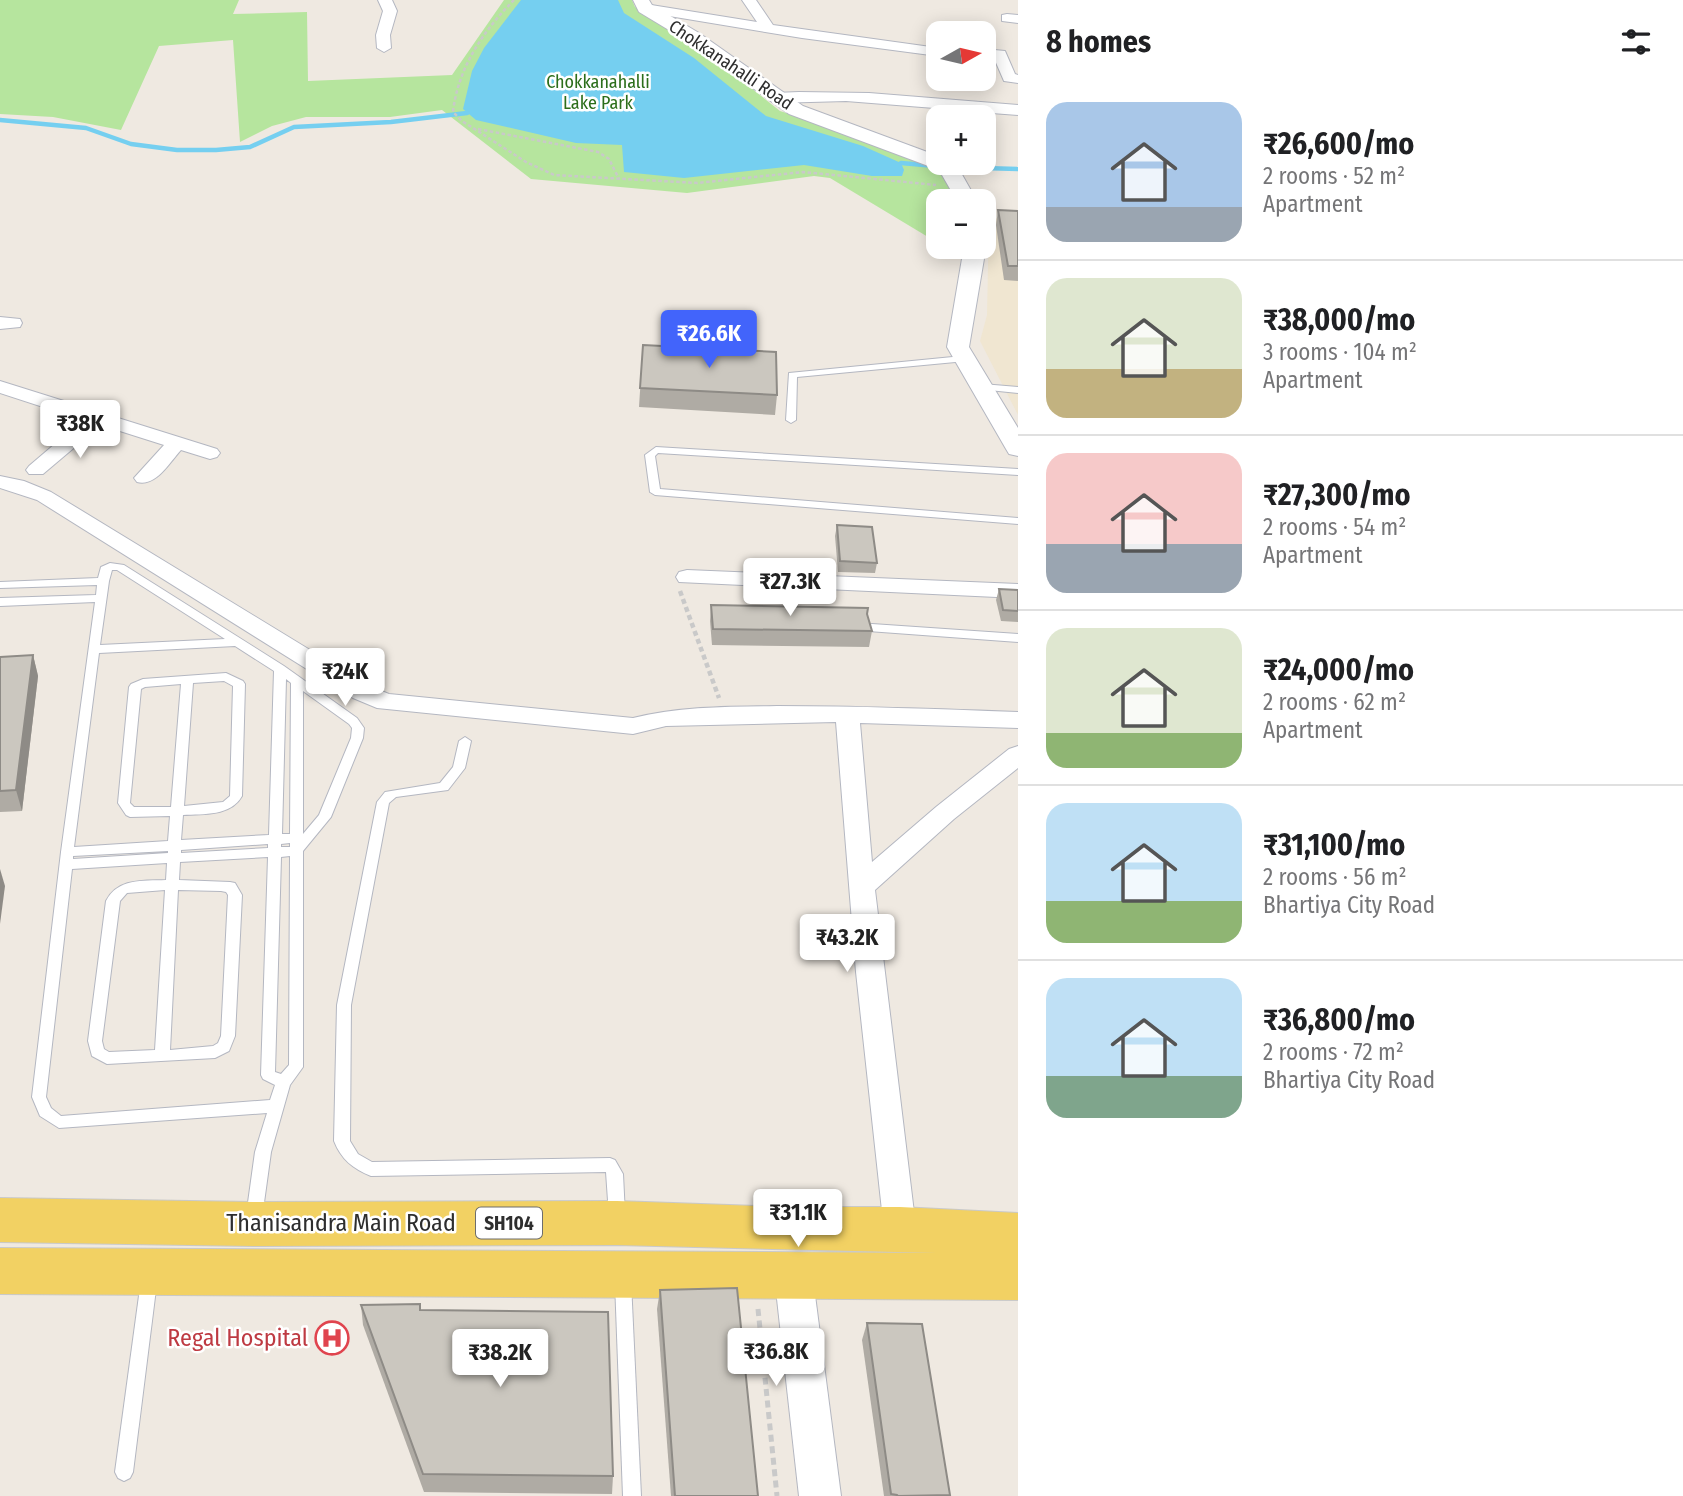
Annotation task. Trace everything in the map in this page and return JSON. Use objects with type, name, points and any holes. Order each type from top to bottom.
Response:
[{"type":"main road","name":"Thanisandra Main Road","points":[[0,1220],[253,1224],[617,1223],[777,1262],[900,1229],[1018,1235]]},
{"type":"main road","name":"Thanisandra Main Road","points":[[0,1271],[150,1274],[622,1274],[777,1262],[1018,1277]]},
{"type":"street","points":[[384,48],[383,35],[390,11],[385,0]]},
{"type":"street","points":[[749,0],[767,27]]},
{"type":"street","points":[[643,4],[802,34],[926,50]]},
{"type":"street","name":"Chokkanahalli Road","points":[[643,4],[796,110],[897,146],[951,177]]},
{"type":"street","points":[[996,54],[999,54],[1009,78],[1018,79]]},
{"type":"street","points":[[775,98],[848,96],[951,105]]},
{"type":"street","points":[[996,108],[1018,110]]},
{"type":"street","points":[[973,259],[958,347],[1018,449]]},
{"type":"street","points":[[0,387],[210,453]]},
{"type":"street","points":[[36,470],[97,418]]},
{"type":"street","points":[[144,478],[177,443]]},
{"type":"street","points":[[0,482],[44,496],[373,699],[633,726],[666,718],[847,714],[1018,720]]},
{"type":"street","points":[[682,581],[1018,591]]},
{"type":"street","points":[[847,714],[887,1133],[900,1229]]},
{"type":"street","points":[[862,886],[945,813],[1018,755]]},
{"type":"street","points":[[777,1262],[799,1496]]},
{"type":"street","points":[[777,1262],[820,1496]]},
{"type":"lane","points":[[791,420],[792,376],[963,359]]},
{"type":"lane","points":[[982,387],[1018,390]]},
{"type":"lane","points":[[1018,472],[656,450],[650,455],[655,492],[1018,521]]},
{"type":"lane","points":[[66,858],[296,845],[325,817],[357,738],[358,727],[353,721],[280,669],[120,567],[110,566],[105,569],[66,858],[39,1097],[45,1112],[59,1122],[276,1106]]},
{"type":"lane","points":[[0,585],[103,581]]},
{"type":"lane","points":[[0,602],[101,598]]},
{"type":"lane","points":[[872,628],[1018,638]]},
{"type":"lane","points":[[94,649],[237,642]]},
{"type":"lane","points":[[280,669],[268,1075],[283,1082]]},
{"type":"lane","points":[[226,677],[239,684],[236,796],[233,802],[224,806],[177,809],[130,812],[124,803],[135,687],[143,682],[226,677]]},
{"type":"lane","points":[[162,1056],[170,886],[187,680]]},
{"type":"lane","points":[[253,1224],[263,1152],[283,1082],[296,1067],[297,681]]},
{"type":"lane","points":[[465,741],[459,768],[444,787],[396,793],[389,795],[383,802],[344,1005],[342,1141],[345,1151],[350,1158],[371,1168],[610,1165],[615,1174],[617,1223]]},
{"type":"lane","points":[[170,886],[230,887],[235,895],[235,908],[228,1036],[224,1047],[215,1052],[162,1056],[107,1058],[97,1052],[95,1041],[113,901],[124,889],[170,886]]},
{"type":"lane","points":[[124,1472],[150,1274]]},
{"type":"lane","points":[[622,1274],[632,1496]]},
{"type":"path","points":[[514,0],[474,49],[460,78],[453,113],[526,162],[554,175],[697,183],[803,172],[951,177]]},
{"type":"path","points":[[474,129],[598,152],[609,159],[619,179]]},
{"type":"path","points":[[682,581],[725,716]]},
{"type":"path","points":[[777,1262],[778,1496]]},
{"type":"shaded area","points":[[996,218],[1018,219],[1018,415],[980,341],[987,315],[988,259],[996,259]]},
{"type":"green space","name":"Chokkanahalli Lake Park","points":[[0,0],[239,0],[233,14],[307,12],[308,81],[452,75],[504,0],[632,0],[635,7],[691,40],[780,111],[859,135],[926,161],[926,175],[944,175],[949,179],[952,189],[926,189],[926,236],[830,178],[814,176],[687,193],[531,179],[442,110],[390,117],[306,117],[272,126],[240,142],[233,40],[159,46],[121,130],[53,117],[0,114]]},
{"type":"water","name":"Chokkanahalli Lake Park","points":[[521,0],[618,0],[624,13],[694,58],[766,116],[863,146],[901,163],[904,170],[902,176],[872,176],[804,165],[684,178],[624,172],[622,145],[576,143],[476,120],[463,109],[472,71],[484,48]]},
{"type":"building","points":[[998,210],[1018,211],[1018,266],[1008,266]]},
{"type":"building","points":[[643,345],[776,352],[777,395],[640,388]]},
{"type":"building","points":[[837,525],[872,527],[877,563],[840,561]]},
{"type":"building","points":[[999,589],[1018,590],[1018,611],[1003,610]]},
{"type":"building","points":[[711,605],[868,608],[872,631],[713,629]]},
{"type":"building","points":[[33,655],[16,790],[0,791],[0,657]]},
{"type":"building","points":[[737,1288],[758,1496],[675,1496],[660,1290]]},
{"type":"building","points":[[420,1304],[420,1310],[608,1312],[613,1476],[423,1474],[361,1305]]},
{"type":"building","points":[[867,1323],[922,1324],[950,1495],[891,1494]]},
{"type":"waterway","points":[[0,120],[86,128],[131,144],[177,150],[216,150],[250,147],[294,127],[391,122],[467,113]]},
{"type":"waterway","points":[[901,163],[926,165]]},
{"type":"waterway","points":[[996,168],[1018,169]]},
{"type":"place","name":"Regal Hospital","points":[[332,1338]]}]
